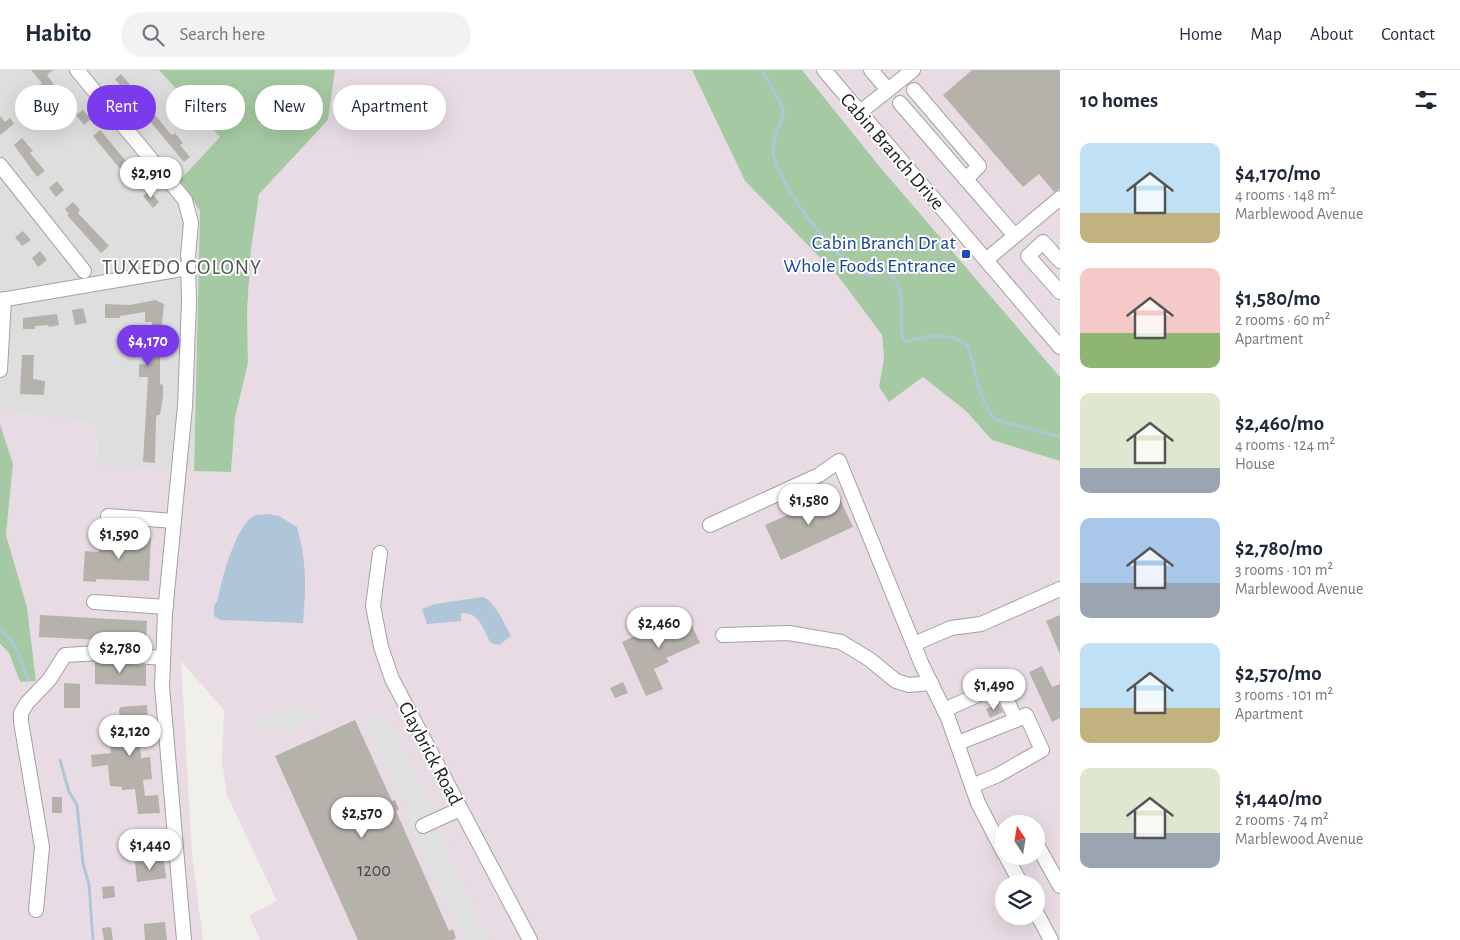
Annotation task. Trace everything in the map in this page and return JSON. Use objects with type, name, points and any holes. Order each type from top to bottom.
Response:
[{"type":"street","points":[[77,70],[185,200],[192,223],[188,262],[189,301],[185,406],[162,658],[163,710],[184,940]]},
{"type":"street","name":"Cabin Branch Drive","points":[[824,70],[859,113],[878,131],[1060,347]]},
{"type":"street","points":[[871,70],[888,90]]},
{"type":"street","points":[[859,113],[913,70]]},
{"type":"street","points":[[914,90],[980,166],[966,179]]},
{"type":"street","points":[[900,103],[1015,236]]},
{"type":"street","points":[[0,165],[84,271]]},
{"type":"street","points":[[986,260],[1060,198]]},
{"type":"street","points":[[1060,261],[1043,242],[1028,256],[1060,292]]},
{"type":"street","points":[[0,370],[2,299],[188,262]]},
{"type":"street","points":[[710,524],[819,475],[839,461],[914,644],[958,742],[978,803],[995,834]]},
{"type":"street","points":[[108,516],[174,521]]},
{"type":"street","name":"Claybrick Road","points":[[380,553],[374,606],[381,647],[392,679],[530,940]]},
{"type":"street","points":[[914,644],[951,628],[981,624],[1060,589]]},
{"type":"street","points":[[94,602],[166,607]]},
{"type":"street","points":[[723,635],[789,633],[841,642],[869,659],[896,681],[910,685],[931,683]]},
{"type":"street","points":[[36,910],[42,847],[21,713],[49,680],[65,655],[100,653],[162,658]]},
{"type":"street","points":[[944,710],[1000,686],[1016,720]]},
{"type":"street","points":[[958,742],[1026,715],[1042,750],[998,775],[972,786]]},
{"type":"street","points":[[423,826],[460,809]]},
{"type":"street","points":[[1045,859],[1060,886]]},
{"type":"street","points":[[1043,925],[1051,940]]},
{"type":"shaded area","points":[[0,70],[159,70],[173,85],[166,85],[166,130],[214,130],[220,137],[180,180],[200,211],[194,471],[97,466],[96,424],[0,410]]},
{"type":"shaded area","points":[[335,70],[692,70],[745,181],[838,276],[882,335],[884,358],[879,386],[889,402],[923,377],[966,411],[992,440],[1060,461],[1060,940],[260,940],[249,915],[277,901],[227,795],[222,762],[224,710],[181,661],[192,853],[203,940],[0,940],[0,645],[9,653],[20,682],[36,681],[27,607],[6,535],[13,464],[0,424],[0,410],[96,424],[97,466],[231,472],[235,418],[248,363],[247,311],[251,250],[259,193],[319,130],[323,130],[323,125],[328,120]]},
{"type":"shaded area","points":[[802,70],[1060,70],[1060,377],[880,167]]},
{"type":"shaded area","points":[[302,706],[304,714],[317,711],[317,722],[299,723],[298,731],[262,734],[260,726],[253,726],[253,716],[270,714],[272,716],[274,708]]},
{"type":"shaded area","points":[[378,712],[384,726],[392,725],[399,743],[394,748],[397,750],[403,748],[416,777],[411,779],[410,784],[418,781],[432,811],[424,816],[432,833],[441,831],[452,857],[446,860],[445,863],[454,862],[465,887],[459,891],[459,894],[467,892],[478,918],[473,920],[473,924],[481,922],[489,940],[461,940],[466,937],[467,932],[462,925],[456,927],[440,892],[446,890],[446,885],[443,883],[437,885],[424,857],[430,851],[427,848],[421,850],[404,812],[410,809],[409,803],[405,796],[398,798],[388,776],[395,771],[391,768],[386,771],[374,745],[381,741],[378,738],[372,741],[362,719]]},
{"type":"green space","points":[[159,70],[335,70],[328,120],[323,125],[323,85],[255,85],[255,130],[319,130],[259,194],[251,250],[247,311],[248,363],[235,418],[231,472],[194,471],[200,211],[180,180],[220,137],[214,130],[245,130],[245,85],[173,85]]},
{"type":"green space","points":[[692,70],[802,70],[880,167],[1060,377],[1060,461],[992,440],[966,411],[923,377],[889,402],[879,387],[884,358],[882,335],[838,276],[745,181]]},
{"type":"green space","points":[[0,424],[13,464],[6,535],[27,607],[36,681],[20,682],[9,653],[0,644]]},
{"type":"water","points":[[268,514],[279,516],[297,527],[303,552],[305,575],[303,623],[220,620],[214,616],[214,606],[218,600],[226,566],[236,540],[242,528],[249,520],[256,515]]},
{"type":"water","points":[[483,597],[495,608],[511,636],[499,645],[491,643],[480,622],[473,615],[461,613],[461,621],[427,624],[422,609],[435,604]]},
{"type":"building","points":[[31,70],[53,70],[47,75],[54,85],[39,85],[42,83]]},
{"type":"building","points":[[972,70],[1060,70],[1060,188],[1058,190],[1054,192],[1039,174],[1023,187],[943,95]]},
{"type":"building","points":[[121,74],[130,85],[120,85],[115,79]]},
{"type":"building","points":[[83,110],[87,114],[87,122],[84,125],[77,114]]},
{"type":"building","points":[[0,116],[5,122],[10,118],[14,124],[0,135]]},
{"type":"building","points":[[156,116],[166,130],[172,135],[175,133],[183,143],[180,145],[190,157],[184,162],[156,129]]},
{"type":"building","points":[[100,130],[141,179],[130,188],[122,180],[126,176],[93,136]]},
{"type":"building","points":[[22,138],[33,151],[30,153],[45,171],[37,177],[14,145]]},
{"type":"building","points":[[57,181],[64,190],[56,197],[49,188]]},
{"type":"building","points":[[150,191],[159,202],[153,208],[143,196]]},
{"type":"building","points":[[73,202],[80,210],[78,213],[109,246],[101,253],[67,215],[69,214],[65,209]]},
{"type":"building","points":[[23,231],[31,240],[22,246],[15,237]]},
{"type":"building","points":[[40,251],[47,260],[38,267],[32,258]]},
{"type":"building","points":[[155,300],[164,304],[160,343],[160,384],[163,385],[163,396],[160,415],[157,415],[156,418],[155,463],[143,462],[148,377],[139,377],[139,364],[149,365],[152,322],[145,322],[145,312],[120,316],[120,318],[105,318],[105,304],[130,305]]},
{"type":"building","points":[[83,308],[87,323],[75,325],[72,310]]},
{"type":"building","points":[[57,314],[59,325],[49,327],[48,325],[35,326],[35,329],[23,329],[23,318]]},
{"type":"building","points":[[22,355],[34,355],[33,379],[45,381],[44,395],[20,394]]},
{"type":"building","points":[[827,490],[830,496],[837,493],[853,527],[781,560],[765,525],[819,501],[816,495]]},
{"type":"building","points":[[100,535],[151,538],[149,581],[96,579],[96,582],[83,581],[85,551],[99,552]]},
{"type":"building","points":[[686,613],[700,643],[666,658],[669,662],[654,669],[663,689],[646,696],[622,642]]},
{"type":"building","points":[[40,615],[147,621],[146,642],[39,637]]},
{"type":"building","points":[[1060,615],[1060,654],[1046,621]]},
{"type":"building","points":[[95,662],[146,665],[146,686],[95,684]]},
{"type":"building","points":[[1042,666],[1052,687],[1060,684],[1060,718],[1052,722],[1029,672]]},
{"type":"building","points":[[623,682],[628,693],[615,698],[610,688]]},
{"type":"building","points":[[64,683],[80,684],[80,708],[64,708]]},
{"type":"building","points":[[999,704],[1003,712],[990,718],[986,709]]},
{"type":"building","points":[[147,705],[149,743],[140,744],[141,758],[150,757],[152,779],[143,780],[145,796],[158,795],[160,813],[138,814],[135,789],[122,790],[122,787],[110,786],[108,765],[92,767],[91,755],[111,753],[109,733],[121,730],[119,710],[121,707]]},
{"type":"building","points":[[355,720],[392,801],[395,800],[399,810],[396,811],[449,931],[453,929],[456,938],[453,940],[358,940],[275,756]]},
{"type":"building","points":[[52,797],[62,797],[62,813],[52,813]]},
{"type":"building","points":[[164,860],[166,878],[137,882],[135,862]]},
{"type":"building","points":[[114,886],[115,897],[103,899],[102,887]]},
{"type":"building","points":[[165,922],[167,940],[145,940],[144,924]]},
{"type":"building","points":[[111,927],[113,940],[104,940],[102,928]]},
{"type":"waterway","points":[[762,70],[783,108],[782,119],[774,140],[773,152],[785,183],[812,223],[843,258],[858,270],[871,276],[882,269],[892,276],[898,285],[901,295],[901,329],[906,342],[921,338],[945,336],[967,345],[981,394],[996,420],[1060,437]]},
{"type":"waterway","points":[[0,627],[16,648],[28,679]]},
{"type":"waterway","points":[[60,760],[69,792],[77,805],[83,864],[89,884],[93,940]]},
{"type":"place","name":"Cabin Branch Dr at Whole Foods Entrance","points":[[966,254]]},
{"type":"district","name":"TUXEDO COLONY","points":[[182,267]]}]
